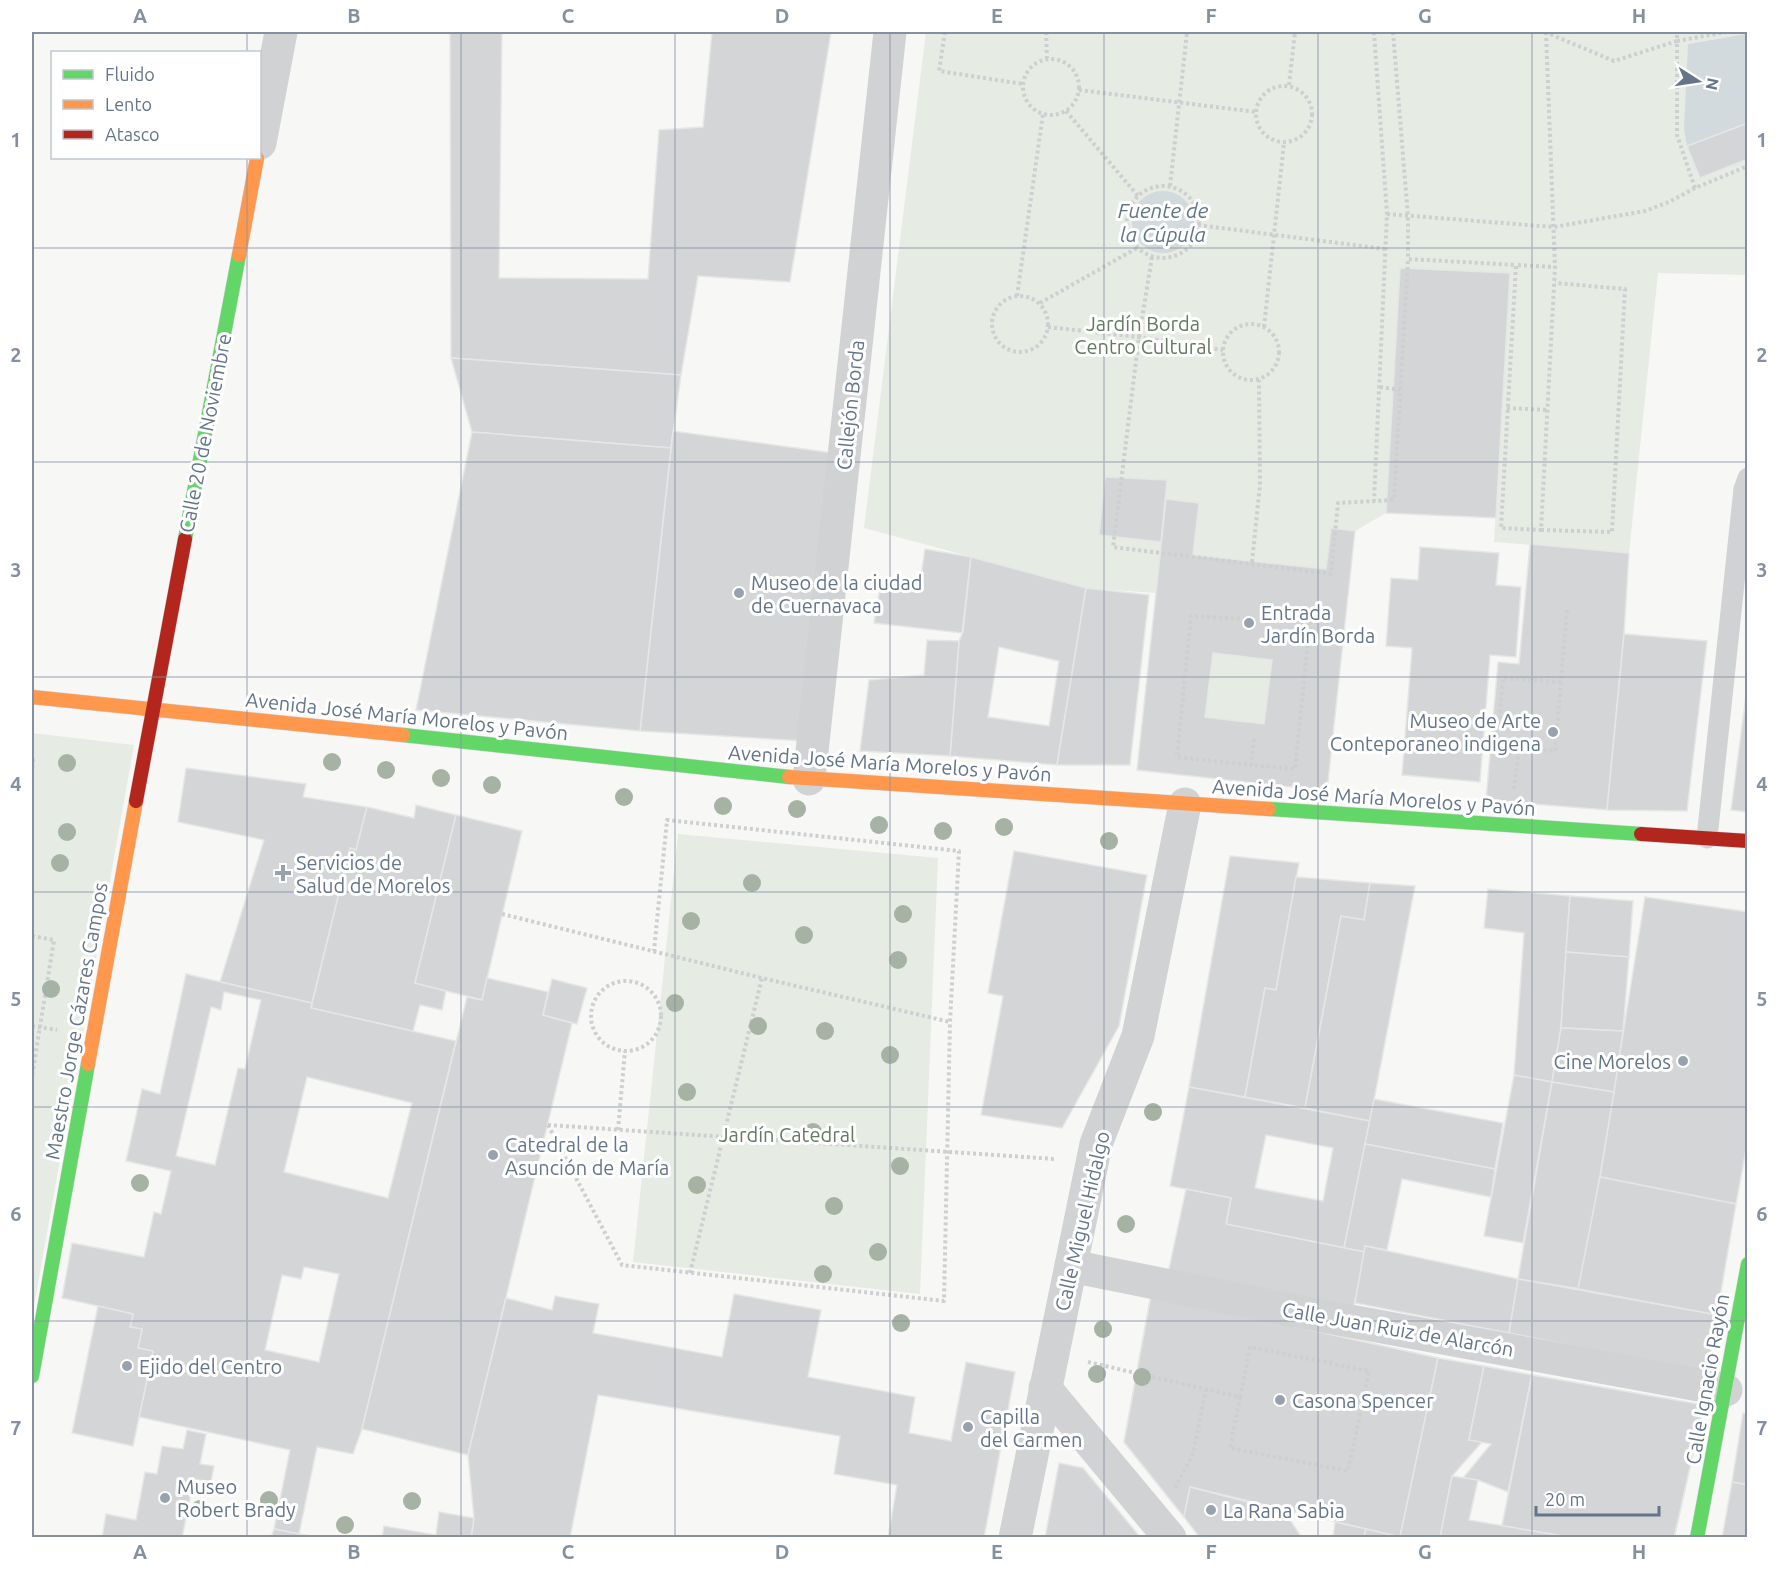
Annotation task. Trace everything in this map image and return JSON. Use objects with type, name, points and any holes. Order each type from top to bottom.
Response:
[{"type":"main road","name":"Calle 20 de Noviembre","points":[[153,708],[257,159]]},
{"type":"main road","name":"Avenida José María Morelos y Pavón","points":[[32,697],[809,779],[1748,841]]},
{"type":"main road","name":"Maestro Jorge Cázares Campos","points":[[32,1376],[153,708]]},
{"type":"main road","name":"Calle Ignacio Rayón","points":[[1698,1538],[1748,1264]]},
{"type":"street","points":[[261,138],[281,32]]},
{"type":"street","name":"Callejón Borda","points":[[809,779],[890,32]]},
{"type":"street","name":"Calle Miguel Hidalgo","points":[[1015,1538],[1096,1144],[1138,1036],[1185,804]]},
{"type":"street","name":"Calle Juan Ruiz de Alarcón","points":[[1071,1266],[1302,1312],[1726,1390]]},
{"type":"street","points":[[1045,1388],[1170,1538]]},
{"type":"lane","points":[[1707,838],[1744,489],[1748,478]]},
{"type":"path","points":[[945,32],[939,71],[1023,84]]},
{"type":"path","points":[[1046,32],[1047,58]]},
{"type":"path","points":[[1170,186],[1187,32]]},
{"type":"path","points":[[1289,85],[1294,32]]},
{"type":"path","points":[[1374,32],[1387,214],[1374,501]]},
{"type":"path","points":[[1152,257],[1139,337],[1113,548],[1331,574],[1338,503],[1394,500],[1408,217],[1394,32]]},
{"type":"path","points":[[1541,530],[1555,284],[1545,32],[1614,61],[1677,41],[1726,32]]},
{"type":"path","points":[[1677,32],[1677,135],[1695,188]]},
{"type":"path","points":[[1047,58],[1064,61],[1071,66],[1079,81],[1078,98],[1066,111],[1051,116],[1034,110],[1023,94],[1023,84],[1030,68],[1038,61],[1047,58]]},
{"type":"path","points":[[1289,85],[1297,88],[1309,100],[1313,116],[1306,132],[1300,137],[1284,142],[1267,137],[1257,121],[1256,111],[1263,94],[1272,88],[1289,85]]},
{"type":"path","points":[[1079,90],[1256,111]]},
{"type":"path","points":[[1066,111],[1138,196]]},
{"type":"path","points":[[1017,296],[1043,114]]},
{"type":"path","points":[[1264,327],[1284,142]]},
{"type":"path","points":[[1387,214],[1554,227],[1644,211],[1748,166]]},
{"type":"path","points":[[1170,186],[1189,197],[1196,208],[1198,231],[1186,250],[1167,258],[1152,257],[1137,248],[1127,227],[1128,216],[1131,205],[1138,196],[1148,190],[1170,186]]},
{"type":"path","points":[[1198,225],[1385,249]]},
{"type":"path","points":[[1040,303],[1137,248]]},
{"type":"path","points":[[1407,260],[1555,267]]},
{"type":"path","points":[[1516,265],[1501,528],[1612,532],[1625,289],[1555,284]]},
{"type":"path","points":[[1017,296],[1034,298],[1040,303],[1046,310],[1048,327],[1042,342],[1029,352],[1012,351],[1003,347],[997,340],[992,321],[994,312],[1000,304],[1017,296]]},
{"type":"path","points":[[1247,324],[1264,327],[1276,339],[1279,347],[1278,363],[1273,370],[1259,380],[1243,380],[1227,369],[1223,350],[1231,333],[1238,327],[1247,324]]},
{"type":"path","points":[[1048,327],[1139,337],[1223,350]]},
{"type":"path","points":[[1252,562],[1260,485],[1259,380]]},
{"type":"path","points":[[1380,387],[1400,390]]},
{"type":"path","points":[[1507,408],[1548,410]]},
{"type":"path","points":[[1561,682],[1503,678],[1497,747],[1555,751],[1561,682],[1567,610]]},
{"type":"path","points":[[1246,619],[1191,616],[1177,757],[1295,769],[1310,623],[1267,619],[1265,641]]},
{"type":"path","points":[[1251,765],[1254,739]]},
{"type":"path","points":[[32,760],[32,771]]},
{"type":"path","points":[[654,951],[667,820],[959,851],[950,1022],[947,1152],[944,1302],[622,1265],[548,1125],[618,1130],[947,1152],[1056,1159]]},
{"type":"path","points":[[502,914],[950,1022]]},
{"type":"path","points":[[32,936],[54,940],[32,1076]]},
{"type":"path","points":[[690,1273],[762,978]]},
{"type":"path","points":[[633,981],[653,993],[662,1015],[655,1036],[636,1050],[625,1051],[614,1049],[596,1034],[591,1011],[602,990],[611,984],[633,981]]},
{"type":"path","points":[[618,1130],[625,1051]]},
{"type":"path","points":[[1250,1347],[1369,1371],[1348,1471],[1230,1448],[1240,1397],[1250,1347]]},
{"type":"path","points":[[1053,1354],[1240,1397]]},
{"type":"path","points":[[1149,1513],[1176,1487],[1193,1454],[1206,1389]]},
{"type":"green space","name":"Jardín Borda Centro Cultural","points":[[926,32],[1747,32],[1747,275],[1658,273],[1629,553],[1494,542],[1510,274],[1400,268],[1386,513],[1355,531],[1327,791],[1137,770],[1156,593],[1086,588],[864,528]]},
{"type":"green space","points":[[32,733],[134,745],[32,1317]]},
{"type":"green space","name":"Jardín Catedral","points":[[678,834],[938,858],[920,1294],[633,1262]]},
{"type":"water","points":[[1747,34],[1747,123],[1687,146],[1684,129],[1688,44]]},
{"type":"water","name":"Fuente de la Cúpula","points":[[1163,191],[1175,193],[1185,200],[1192,210],[1194,222],[1192,234],[1185,244],[1175,251],[1163,253],[1151,251],[1141,244],[1134,234],[1132,222],[1134,210],[1141,200],[1151,193]]},
{"type":"building","points":[[450,32],[502,32],[499,278],[648,279],[659,130],[703,127],[712,32],[831,32],[790,282],[698,276],[681,375],[451,358]]},
{"type":"building","points":[[1748,123],[1748,159],[1700,178],[1687,146]]},
{"type":"building","points":[[1400,268],[1510,273],[1496,518],[1386,513]]},
{"type":"building","points":[[451,358],[681,375],[671,448],[472,432]]},
{"type":"building","name":"Museo de la ciudad de Cuernavaca","points":[[673,431],[840,454],[805,741],[640,731]]},
{"type":"building","points":[[472,432],[671,448],[640,731],[416,710]]},
{"type":"building","points":[[1105,477],[1167,480],[1161,542],[1099,535]]},
{"type":"building","name":"Entrada Jardín Borda","points":[[1166,499],[1199,503],[1193,555],[1326,569],[1331,528],[1355,531],[1327,791],[1137,770]],"holes":[[[1213,653],[1272,660],[1264,724],[1205,717]]]},
{"type":"building","name":"Museo de Arte Conteporaneo indigena","points":[[1530,544],[1629,553],[1624,634],[1607,810],[1486,800],[1498,662],[1519,664]]},
{"type":"building","points":[[1420,547],[1499,553],[1496,585],[1521,587],[1516,657],[1490,655],[1480,782],[1402,775],[1412,648],[1386,646],[1391,578],[1418,580]]},
{"type":"building","points":[[925,549],[971,557],[962,633],[874,623],[880,588],[920,582]]},
{"type":"building","points":[[971,557],[1086,588],[1057,765],[950,756],[959,641],[963,632]],"holes":[[[999,647],[1059,661],[1049,726],[988,717]]]},
{"type":"building","points":[[1086,588],[1149,595],[1130,765],[1057,765]]},
{"type":"building","points":[[1624,634],[1707,641],[1687,811],[1607,810]]},
{"type":"building","points":[[927,640],[959,641],[950,756],[860,751],[869,680],[924,675]]},
{"type":"building","points":[[1748,688],[1748,812],[1731,810]]},
{"type":"building","points":[[186,768],[306,784],[303,797],[367,807],[356,850],[350,848],[312,1003],[220,982],[264,840],[178,822]]},
{"type":"building","points":[[416,805],[456,815],[415,983],[446,991],[442,1010],[420,1005],[413,1031],[311,1008],[350,848],[356,850],[367,807],[414,818]]},
{"type":"building","points":[[456,815],[522,831],[482,1000],[415,983]]},
{"type":"building","points":[[1014,851],[1147,875],[1119,1026],[1062,1128],[981,1115],[1003,996],[988,993]]},
{"type":"building","points":[[1230,856],[1299,863],[1276,990],[1265,988],[1245,1097],[1189,1087]]},
{"type":"building","points":[[1296,877],[1370,883],[1364,920],[1341,916],[1305,1108],[1245,1097],[1265,988],[1276,990]]},
{"type":"building","points":[[1370,883],[1415,886],[1370,1121],[1305,1108],[1341,916],[1364,920]]},
{"type":"building","points":[[1488,889],[1570,896],[1561,1028],[1552,1082],[1514,1075],[1524,933],[1484,928]]},
{"type":"building","points":[[1570,896],[1633,901],[1629,957],[1566,952]]},
{"type":"building","name":"Cine Morelos","points":[[1645,897],[1748,912],[1748,1139],[1736,1204],[1600,1177]]},
{"type":"building","points":[[1566,952],[1629,957],[1623,1031],[1561,1028]]},
{"type":"building","points":[[186,974],[312,1003],[311,1008],[456,1041],[362,1429],[353,1454],[317,1447],[299,1534],[274,1529],[290,1450],[139,1417],[153,1351],[138,1348],[142,1329],[130,1327],[133,1314],[62,1298],[72,1243],[144,1257],[154,1212],[161,1214],[171,1171],[126,1161],[142,1089],[160,1094]],"holes":[[[224,992],[261,1000],[245,1069],[238,1068],[215,1165],[176,1156],[211,1007],[221,1010]],[[307,1077],[412,1103],[388,1198],[284,1172]],[[304,1267],[339,1274],[319,1362],[265,1350],[282,1275],[301,1279]]]},
{"type":"building","points":[[487,978],[548,992],[543,1015],[572,1023],[468,1455],[362,1429],[467,997],[482,1000]]},
{"type":"building","points":[[552,979],[587,988],[577,1024],[543,1015]]},
{"type":"building","points":[[1561,1028],[1623,1031],[1614,1092],[1552,1082]]},
{"type":"building","points":[[1514,1075],[1552,1082],[1523,1243],[1484,1236]]},
{"type":"building","points":[[1552,1082],[1614,1092],[1581,1289],[1518,1279]]},
{"type":"building","points":[[1189,1087],[1370,1121],[1344,1248],[1226,1224],[1231,1198],[1170,1186]],"holes":[[[1266,1135],[1333,1148],[1323,1201],[1255,1188]]]},
{"type":"building","points":[[1374,1099],[1503,1123],[1495,1169],[1365,1144]]},
{"type":"building","points":[[1365,1144],[1495,1169],[1491,1197],[1402,1179],[1387,1250],[1365,1246],[1365,1252],[1344,1248]]},
{"type":"building","points":[[1600,1177],[1736,1204],[1717,1315],[1578,1289]]},
{"type":"building","points":[[1186,1189],[1231,1198],[1226,1224],[1365,1252],[1352,1315],[1167,1278]]},
{"type":"building","points":[[1365,1246],[1518,1279],[1509,1333],[1355,1303]]},
{"type":"building","points":[[1518,1279],[1717,1315],[1707,1374],[1509,1333]]},
{"type":"building","points":[[734,1294],[821,1310],[808,1377],[915,1397],[909,1433],[951,1441],[966,1362],[1015,1372],[984,1538],[888,1538],[897,1485],[834,1474],[840,1436],[598,1395],[570,1538],[471,1538],[474,1518],[468,1455],[506,1298],[552,1310],[555,1296],[599,1304],[593,1333],[722,1357]]},
{"type":"building","name":"Casona Spencer","points":[[1151,1295],[1438,1358],[1400,1537],[1190,1487],[1184,1517],[1124,1442]],"holes":[[[1244,1340],[1379,1366],[1356,1481],[1222,1455]]]},
{"type":"building","name":"Casona Spencer","points":[[1151,1295],[1438,1358],[1400,1537],[1190,1487],[1184,1517],[1124,1442]]},
{"type":"building","points":[[98,1306],[133,1314],[130,1327],[142,1329],[138,1348],[153,1351],[133,1446],[72,1433]]},
{"type":"building","points":[[1438,1358],[1484,1366],[1469,1440],[1482,1442],[1452,1476],[1440,1538],[1403,1538],[1400,1537]]},
{"type":"building","points":[[1484,1366],[1532,1375],[1508,1492],[1478,1480],[1463,1478],[1491,1444],[1469,1440]]},
{"type":"building","points":[[1532,1375],[1704,1405],[1674,1538],[1574,1538],[1502,1526]],"holes":[[[1599,1454],[1648,1464],[1636,1523],[1587,1513]]]},
{"type":"building","points":[[1532,1375],[1704,1405],[1674,1538],[1574,1538],[1502,1526]]},
{"type":"building","points":[[1743,1413],[1748,1414],[1748,1485],[1732,1482]]},
{"type":"building","name":"Museo Robert Brady","points":[[187,1430],[206,1434],[200,1464],[214,1466],[211,1482],[194,1479],[182,1538],[102,1538],[106,1514],[136,1520],[145,1472],[157,1474],[162,1446],[183,1449]]},
{"type":"building","points":[[1059,1463],[1083,1468],[1141,1538],[1045,1538]]},
{"type":"building","points":[[1452,1476],[1478,1480],[1469,1520],[1574,1538],[1440,1538]]},
{"type":"building","points":[[1732,1482],[1748,1485],[1748,1538],[1722,1538]]},
{"type":"building","points":[[1190,1487],[1285,1512],[1300,1535],[1299,1538],[1200,1538],[1184,1517]]},
{"type":"building","points":[[439,1512],[474,1518],[471,1538],[382,1538],[384,1526],[436,1535]]},
{"type":"building","points":[[1335,1522],[1366,1529],[1364,1538],[1333,1538]]},
{"type":"building","points":[[274,1529],[299,1534],[323,1538],[271,1538]]},
{"type":"building","points":[[1366,1529],[1400,1537],[1400,1538],[1364,1538]]},
{"type":"traffic: fast","points":[[185,539],[239,255]]},
{"type":"traffic: fast","points":[[403,735],[789,777]]},
{"type":"traffic: fast","points":[[1269,809],[1641,834]]},
{"type":"traffic: fast","points":[[32,1376],[88,1064]]},
{"type":"traffic: fast","points":[[1697,1538],[1748,1264]]},
{"type":"traffic: slow","points":[[239,255],[257,159]]},
{"type":"traffic: slow","points":[[32,697],[403,735]]},
{"type":"traffic: slow","points":[[789,777],[1269,809]]},
{"type":"traffic: slow","points":[[88,1064],[136,801]]},
{"type":"traffic: jam","points":[[136,801],[185,539]]},
{"type":"traffic: jam","points":[[1641,834],[1748,841]]},
{"type":"place","name":"Museo de la ciudad de Cuernavaca","points":[[739,593]]},
{"type":"place","name":"Entrada Jardín Borda","points":[[1249,623]]},
{"type":"place","name":"Museo de Arte Conteporaneo indigena","points":[[1553,732]]},
{"type":"place","name":"Servicios de Salud de Morelos","points":[[283,873]]},
{"type":"place","name":"Cine Morelos","points":[[1683,1061]]},
{"type":"place","name":"Catedral de la Asunción de María","points":[[493,1155]]},
{"type":"place","name":"Ejido del Centro","points":[[127,1366]]},
{"type":"place","name":"Casona Spencer","points":[[1280,1400]]},
{"type":"place","name":"Capilla del Carmen","points":[[968,1427]]},
{"type":"place","name":"Museo Robert Brady","points":[[165,1498]]},
{"type":"place","name":"La Rana Sabia","points":[[1211,1510]]}]
